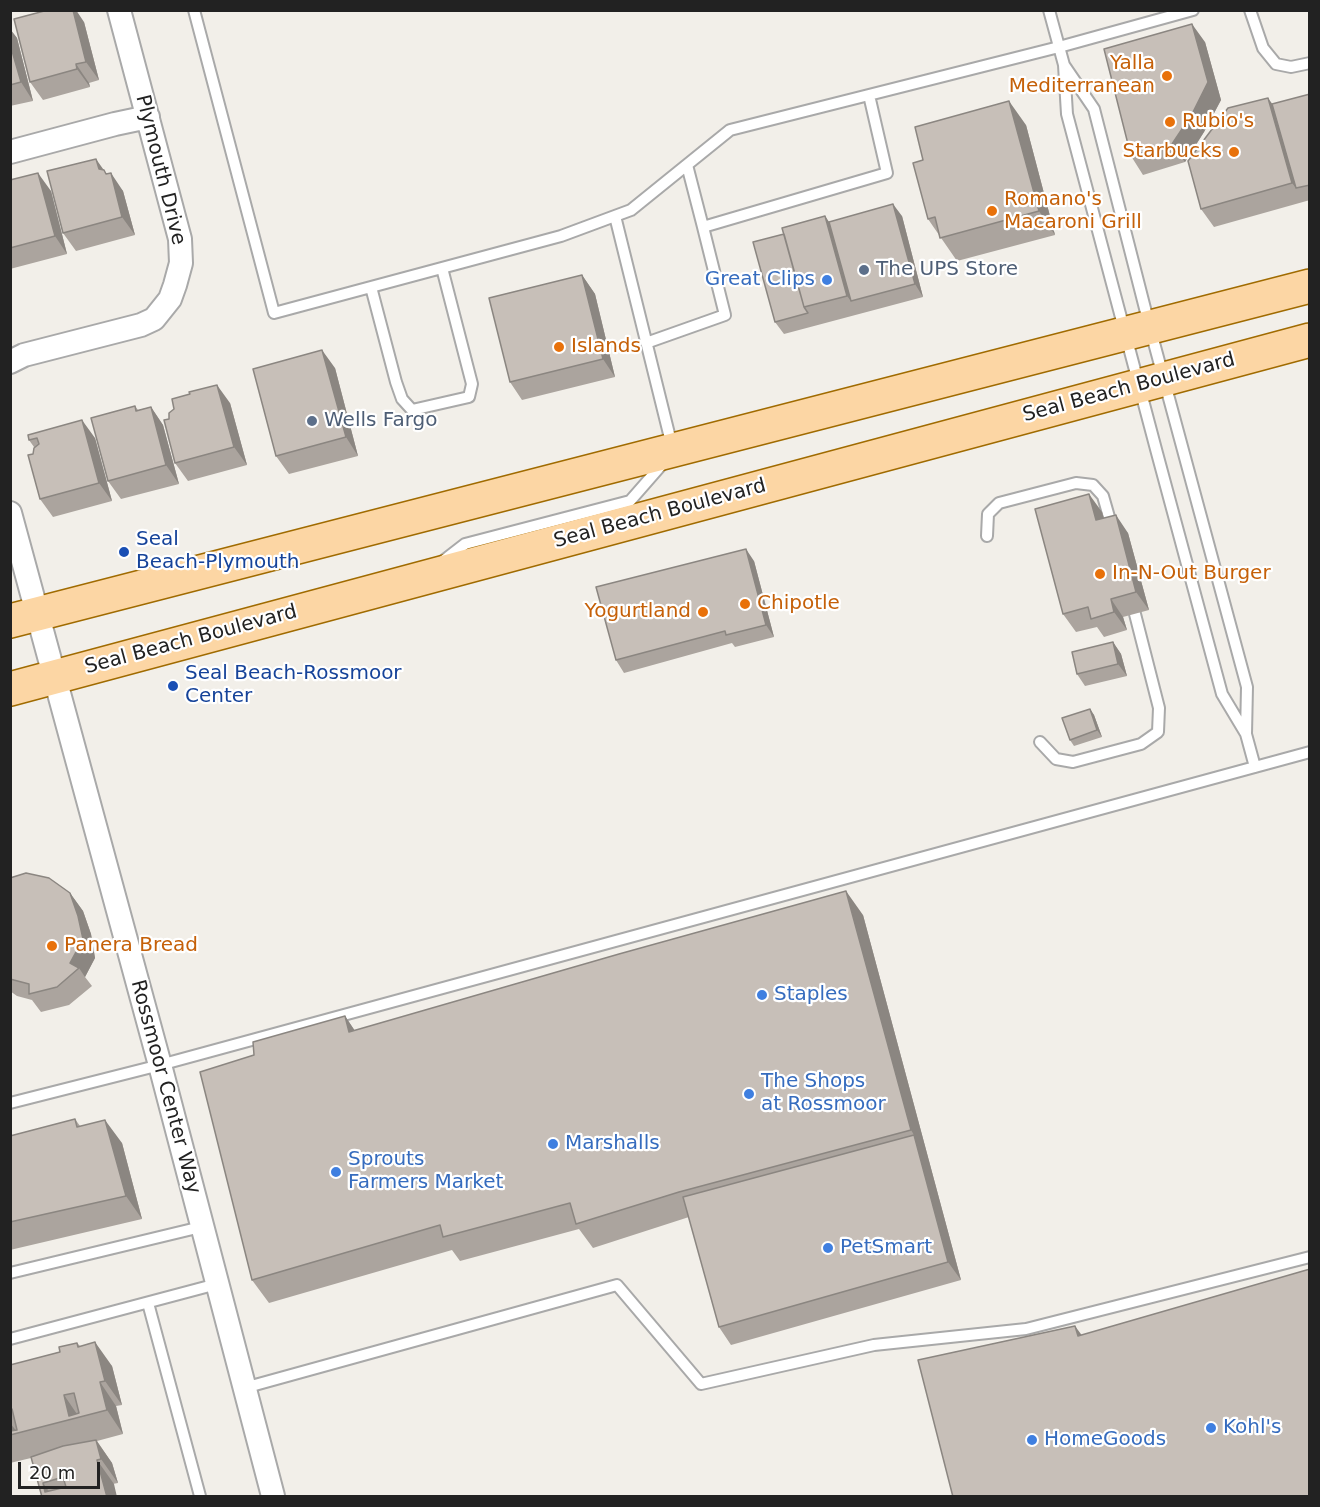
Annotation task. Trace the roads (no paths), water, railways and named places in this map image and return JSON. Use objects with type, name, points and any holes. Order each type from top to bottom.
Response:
[{"type":"main road","points":[[24,617],[1310,286]]},
{"type":"main road","name":"Seal Beach Boulevard","points":[[10,689],[1310,340]]},
{"type":"street","name":"Plymouth Drive","points":[[10,362],[24,355],[141,325],[154,319],[170,299],[181,263],[180,239],[119,10]]},
{"type":"street","points":[[10,152],[148,117]]},
{"type":"street","points":[[10,513],[24,617],[54,678]]},
{"type":"street","name":"Rossmoor Center Way","points":[[54,678],[273,1497]]},
{"type":"lane","points":[[194,10],[274,313],[561,236],[631,210],[730,130],[1059,47],[1193,10]]},
{"type":"lane","points":[[1049,10],[1064,65],[1066,114],[1137,331],[1247,687],[1246,734]]},
{"type":"lane","points":[[1250,10],[1263,48],[1276,64],[1291,67],[1310,63]]},
{"type":"lane","points":[[1064,65],[1094,110],[1137,331],[1151,382],[1222,694],[1246,734],[1255,767]]},
{"type":"lane","points":[[703,227],[887,173],[869,95]]},
{"type":"lane","points":[[646,343],[725,315],[687,165]]},
{"type":"lane","points":[[418,579],[465,544],[630,501],[673,450],[615,216]]},
{"type":"lane","points":[[371,287],[402,399],[412,410],[469,397],[472,384],[442,268]]},
{"type":"lane","points":[[987,536],[988,514],[999,502],[1076,483],[1093,485],[1103,496],[1114,537]]},
{"type":"lane","points":[[1040,742],[1056,759],[1073,762],[1141,744],[1158,732],[1159,708],[1135,614]]},
{"type":"lane","points":[[10,1103],[159,1065],[1310,752]]},
{"type":"lane","points":[[10,1273],[201,1227]]},
{"type":"lane","points":[[244,1388],[617,1285],[701,1384],[874,1345],[1026,1329],[1310,1257]]},
{"type":"lane","points":[[10,1339],[217,1284]]},
{"type":"lane","points":[[148,1303],[200,1497]]},
{"type":"place","name":"Yalla Mediterranean","points":[[1167,76]]},
{"type":"place","name":"Rubio's","points":[[1170,122]]},
{"type":"place","name":"Starbucks","points":[[1234,152]]},
{"type":"place","name":"Romano's Macaroni Grill","points":[[992,211]]},
{"type":"place","name":"The UPS Store","points":[[864,270]]},
{"type":"place","name":"Great Clips","points":[[827,280]]},
{"type":"place","name":"Islands","points":[[559,347]]},
{"type":"place","name":"Wells Fargo","points":[[312,421]]},
{"type":"place","name":"Seal Beach-Plymouth","points":[[124,552]]},
{"type":"place","name":"In-N-Out Burger","points":[[1100,574]]},
{"type":"place","name":"Chipotle","points":[[745,604]]},
{"type":"place","name":"Yogurtland","points":[[703,612]]},
{"type":"place","name":"Seal Beach-Rossmoor Center","points":[[173,686]]},
{"type":"place","name":"Panera Bread","points":[[52,946]]},
{"type":"place","name":"Staples","points":[[762,995]]},
{"type":"place","name":"The Shops at Rossmoor","points":[[749,1094]]},
{"type":"place","name":"Marshalls","points":[[553,1144]]},
{"type":"place","name":"Sprouts Farmers Market","points":[[336,1172]]},
{"type":"place","name":"PetSmart","points":[[828,1248]]},
{"type":"place","name":"Kohl's","points":[[1211,1428]]},
{"type":"place","name":"HomeGoods","points":[[1032,1440]]}]
